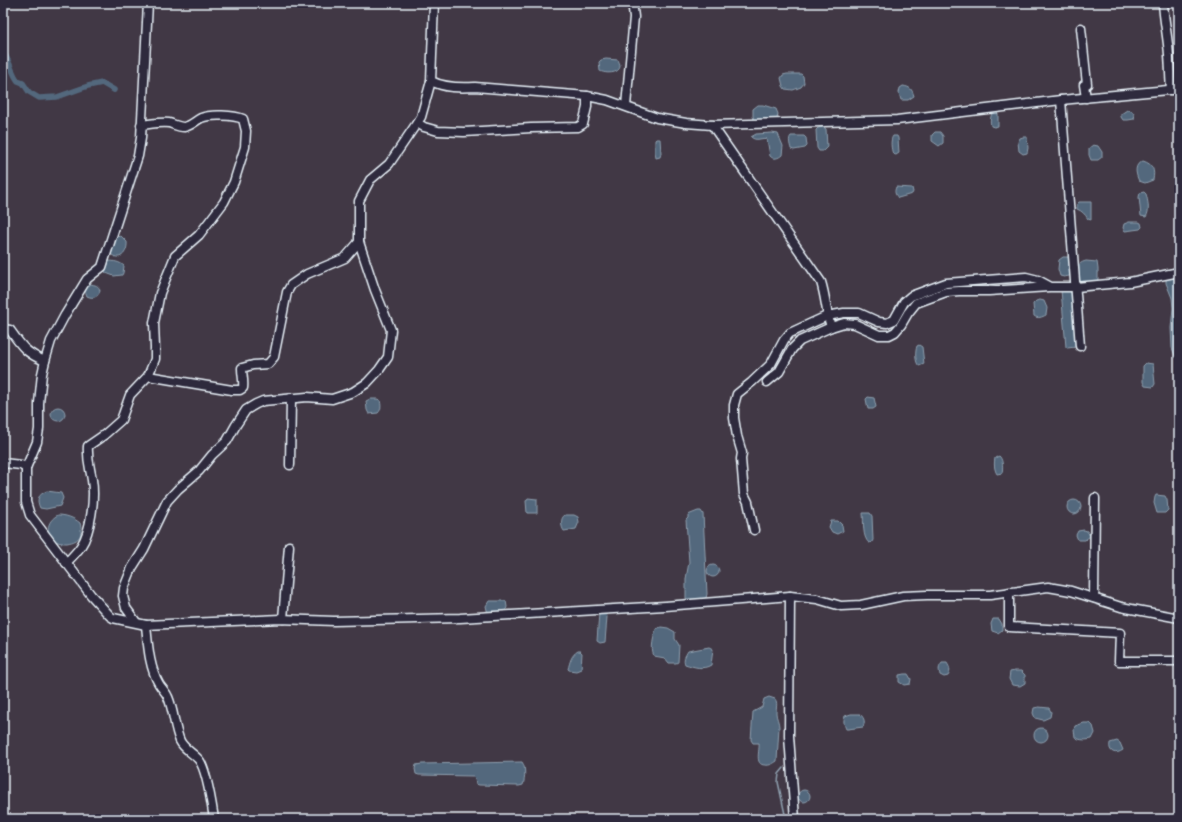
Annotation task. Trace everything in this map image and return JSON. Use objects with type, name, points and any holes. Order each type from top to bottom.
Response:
[{"type":"street","points":[[148,3],[142,125],[138,156],[102,267],[87,279],[51,341],[42,374],[37,442],[26,468],[26,502],[30,515],[91,595],[113,618],[146,625],[283,619],[334,621],[460,618],[665,606],[790,596],[817,599],[842,606],[861,605],[903,596],[990,595],[1048,587],[1071,591],[1121,607],[1179,618]]},
{"type":"street","points":[[136,622],[126,608],[123,596],[130,571],[144,549],[167,501],[178,488],[199,471],[212,455],[227,441],[236,424],[246,410],[263,401],[306,397],[332,399],[353,392],[367,383],[388,357],[391,330],[375,290],[359,242],[359,200],[370,180],[389,164],[421,117],[431,81],[434,3]]},
{"type":"street","points":[[626,106],[634,16],[631,3]]},
{"type":"street","points":[[431,81],[440,85],[461,88],[475,87],[587,96],[607,100],[657,118],[686,123],[712,125],[897,120],[1061,100],[1175,89],[1169,67],[1163,3]]},
{"type":"street","points":[[1082,28],[1087,84],[1084,85],[1086,98]]},
{"type":"street","points":[[417,123],[432,130],[464,132],[578,127],[583,124],[587,107],[587,96]]},
{"type":"street","points":[[1061,100],[1080,346]]},
{"type":"street","points":[[66,563],[81,546],[88,529],[93,500],[92,481],[87,458],[88,446],[104,435],[121,420],[130,395],[148,376],[155,359],[154,323],[160,293],[175,256],[199,235],[224,202],[234,182],[245,147],[246,131],[243,119],[237,116],[227,115],[201,118],[186,126],[179,127],[164,123],[142,125]]},
{"type":"street","points":[[712,125],[821,282],[825,296],[827,316],[831,327]]},
{"type":"street","points":[[148,376],[232,390],[240,390],[243,388],[244,383],[242,368],[253,365],[268,364],[274,357],[287,292],[291,285],[307,274],[345,258],[359,242]]},
{"type":"street","points":[[767,382],[779,372],[792,349],[800,341],[831,327],[844,323],[855,324],[879,335],[889,335],[895,332],[916,303],[946,292],[960,290],[990,291],[1076,287],[1130,282],[1179,272]]},
{"type":"street","points":[[754,530],[748,502],[744,494],[741,459],[742,453],[734,418],[734,405],[737,394],[771,364],[784,340],[790,333],[827,316],[844,313],[859,313],[879,322],[887,323],[894,320],[904,302],[911,296],[946,283],[1026,277],[1038,280],[1051,287]]},
{"type":"street","points":[[3,328],[10,330],[20,345],[28,352],[45,361]]},
{"type":"street","points":[[290,466],[291,398]]},
{"type":"street","points":[[3,463],[26,468]]},
{"type":"street","points":[[1094,498],[1094,598]]},
{"type":"street","points":[[283,619],[289,546]]},
{"type":"street","points":[[1008,592],[1009,627],[1120,633],[1119,661],[1179,661]]},
{"type":"street","points":[[790,596],[789,736],[795,819]]},
{"type":"street","points":[[146,625],[148,647],[153,669],[159,684],[167,696],[180,742],[199,761],[204,769],[214,819]]},
{"type":"water","points":[[606,59],[618,60],[620,68],[611,73],[600,71],[599,62]]},
{"type":"water","points":[[801,74],[803,76],[804,83],[801,87],[793,90],[785,89],[781,78],[783,75]]},
{"type":"water","points":[[903,86],[910,89],[914,96],[908,100],[901,100],[899,93],[900,88]]},
{"type":"water","points":[[758,105],[776,109],[778,114],[777,119],[772,121],[754,120],[753,109]]},
{"type":"water","points":[[1127,110],[1133,113],[1134,119],[1123,120],[1121,114]]},
{"type":"water","points":[[993,112],[998,114],[998,126],[994,127],[991,126],[990,123]]},
{"type":"water","points":[[823,127],[826,129],[827,147],[823,151],[819,151],[817,148],[816,130]]},
{"type":"water","points":[[935,132],[940,132],[943,136],[943,143],[939,146],[932,141],[932,135]]},
{"type":"water","points":[[756,134],[778,134],[783,146],[782,155],[776,158],[770,156],[767,139],[755,139],[751,137]]},
{"type":"water","points":[[791,136],[804,136],[806,138],[807,146],[805,148],[794,150],[791,149],[789,140]]},
{"type":"water","points":[[893,136],[897,136],[898,138],[899,153],[896,155],[893,154],[891,147],[891,140]]},
{"type":"water","points":[[1027,137],[1028,148],[1027,153],[1023,154],[1019,151],[1018,142],[1020,138]]},
{"type":"water","points":[[660,139],[661,153],[660,157],[656,158],[655,140]]},
{"type":"water","points":[[1093,145],[1098,146],[1102,152],[1102,157],[1098,160],[1091,160],[1089,155],[1089,148]]},
{"type":"water","points":[[1143,161],[1151,166],[1154,173],[1153,180],[1145,183],[1139,181],[1136,172],[1138,164]]},
{"type":"water","points":[[896,187],[912,188],[913,192],[912,194],[898,198],[895,193]]},
{"type":"water","points":[[1144,192],[1146,194],[1148,206],[1146,217],[1141,216],[1139,197],[1140,193]]},
{"type":"water","points":[[1079,202],[1091,202],[1091,220],[1077,209],[1077,204]]},
{"type":"water","points":[[1129,222],[1139,222],[1141,223],[1142,227],[1140,229],[1125,231],[1123,228],[1124,224]]},
{"type":"water","points":[[121,236],[127,242],[126,250],[120,257],[113,256],[110,253],[113,240],[116,237]]},
{"type":"water","points":[[1063,257],[1068,257],[1070,260],[1072,273],[1069,276],[1064,277],[1060,276],[1058,269],[1059,260]]},
{"type":"water","points":[[108,261],[117,262],[124,266],[122,275],[114,276],[106,273],[104,269]]},
{"type":"water","points":[[1086,261],[1097,262],[1098,280],[1093,282],[1082,282],[1077,279],[1077,270],[1079,265]]},
{"type":"water","points":[[1179,275],[1179,358],[1176,358],[1172,348],[1172,298],[1166,283],[1166,276]]},
{"type":"water","points":[[90,284],[99,288],[100,291],[95,297],[89,297],[86,294],[85,287]]},
{"type":"water","points":[[1074,289],[1076,347],[1067,348],[1061,290]]},
{"type":"water","points":[[1040,300],[1044,301],[1047,308],[1046,315],[1037,317],[1034,316],[1033,304]]},
{"type":"water","points":[[919,345],[922,347],[924,364],[919,366],[916,359],[916,354],[917,346]]},
{"type":"water","points":[[1146,363],[1153,364],[1155,384],[1153,387],[1145,386],[1143,382],[1143,366]]},
{"type":"water","points":[[868,397],[874,398],[876,407],[873,409],[868,409],[866,399]]},
{"type":"water","points":[[370,399],[380,400],[381,408],[378,413],[369,414],[366,401]]},
{"type":"water","points":[[55,407],[61,407],[65,411],[65,417],[61,421],[55,421],[51,417],[51,411]]},
{"type":"water","points":[[999,456],[1003,467],[1002,473],[997,474],[994,464],[995,458]]},
{"type":"water","points":[[47,491],[61,493],[63,498],[60,506],[46,509],[40,508],[38,500],[42,494]]},
{"type":"water","points":[[1156,495],[1165,496],[1167,500],[1168,510],[1165,513],[1157,513],[1154,503]]},
{"type":"water","points":[[528,498],[537,499],[537,513],[527,513],[526,501]]},
{"type":"water","points":[[1074,500],[1079,502],[1081,507],[1079,512],[1074,514],[1069,512],[1067,507],[1069,502]]},
{"type":"water","points":[[701,511],[703,514],[707,594],[706,598],[688,601],[686,598],[686,579],[689,562],[686,520],[688,515]]},
{"type":"water","points":[[863,513],[870,513],[872,516],[873,540],[869,543],[864,533]]},
{"type":"water","points":[[58,515],[70,517],[80,523],[81,534],[78,539],[67,543],[61,543],[50,536],[48,528],[49,525]]},
{"type":"water","points":[[565,515],[574,515],[578,517],[579,522],[576,529],[564,531],[562,527],[562,518]]},
{"type":"water","points":[[831,521],[838,521],[842,525],[843,531],[837,534],[832,532],[829,527]]},
{"type":"water","points":[[1078,531],[1087,531],[1090,536],[1085,540],[1078,540],[1076,535]]},
{"type":"water","points":[[711,565],[715,565],[719,571],[715,577],[711,577],[707,573],[707,569]]},
{"type":"water","points":[[489,601],[506,601],[507,607],[505,612],[488,614],[486,606]]},
{"type":"water","points":[[599,613],[606,613],[607,617],[605,642],[600,643],[597,641]]},
{"type":"water","points":[[993,619],[999,619],[1002,624],[1002,630],[998,633],[992,631],[991,624]]},
{"type":"water","points":[[661,627],[668,628],[675,632],[675,639],[679,645],[678,662],[676,663],[669,663],[665,658],[654,656],[652,650],[653,639],[656,629]]},
{"type":"water","points":[[709,647],[713,649],[711,665],[702,668],[685,664],[684,661],[688,651]]},
{"type":"water","points":[[578,651],[582,653],[581,669],[576,671],[569,670],[571,659]]},
{"type":"water","points":[[942,663],[947,663],[949,666],[950,671],[948,676],[944,677],[940,675],[939,668]]},
{"type":"water","points":[[1021,671],[1025,675],[1025,683],[1020,686],[1012,685],[1009,679],[1010,672]]},
{"type":"water","points":[[908,674],[911,679],[910,684],[904,685],[899,682],[899,675]]},
{"type":"water","points":[[769,697],[775,699],[776,702],[776,715],[779,727],[777,761],[767,765],[760,763],[758,757],[759,743],[753,743],[751,740],[753,712],[762,707],[764,699]]},
{"type":"water","points":[[1034,708],[1049,708],[1051,712],[1050,717],[1043,720],[1035,718],[1033,713]]},
{"type":"water","points":[[860,714],[863,717],[863,727],[846,729],[844,718],[845,716]]},
{"type":"water","points":[[1090,723],[1093,726],[1095,733],[1092,739],[1081,740],[1075,737],[1075,726]]},
{"type":"water","points":[[1038,728],[1044,728],[1048,732],[1048,738],[1044,742],[1038,742],[1034,738],[1034,732]]},
{"type":"water","points":[[1117,741],[1120,743],[1123,750],[1115,753],[1110,749],[1110,743]]},
{"type":"water","points":[[522,762],[525,770],[524,780],[523,785],[519,786],[479,785],[476,784],[473,776],[419,775],[416,774],[415,769],[416,765],[422,764]]},
{"type":"water","points":[[802,790],[806,790],[810,796],[806,802],[802,802],[798,798],[798,794]]},
{"type":"waterway","points":[[3,52],[18,81],[23,83],[29,92],[39,98],[57,97],[88,86],[102,83],[114,90]]},
{"type":"waterway","points":[[784,768],[779,774],[778,782],[786,819]]}]
